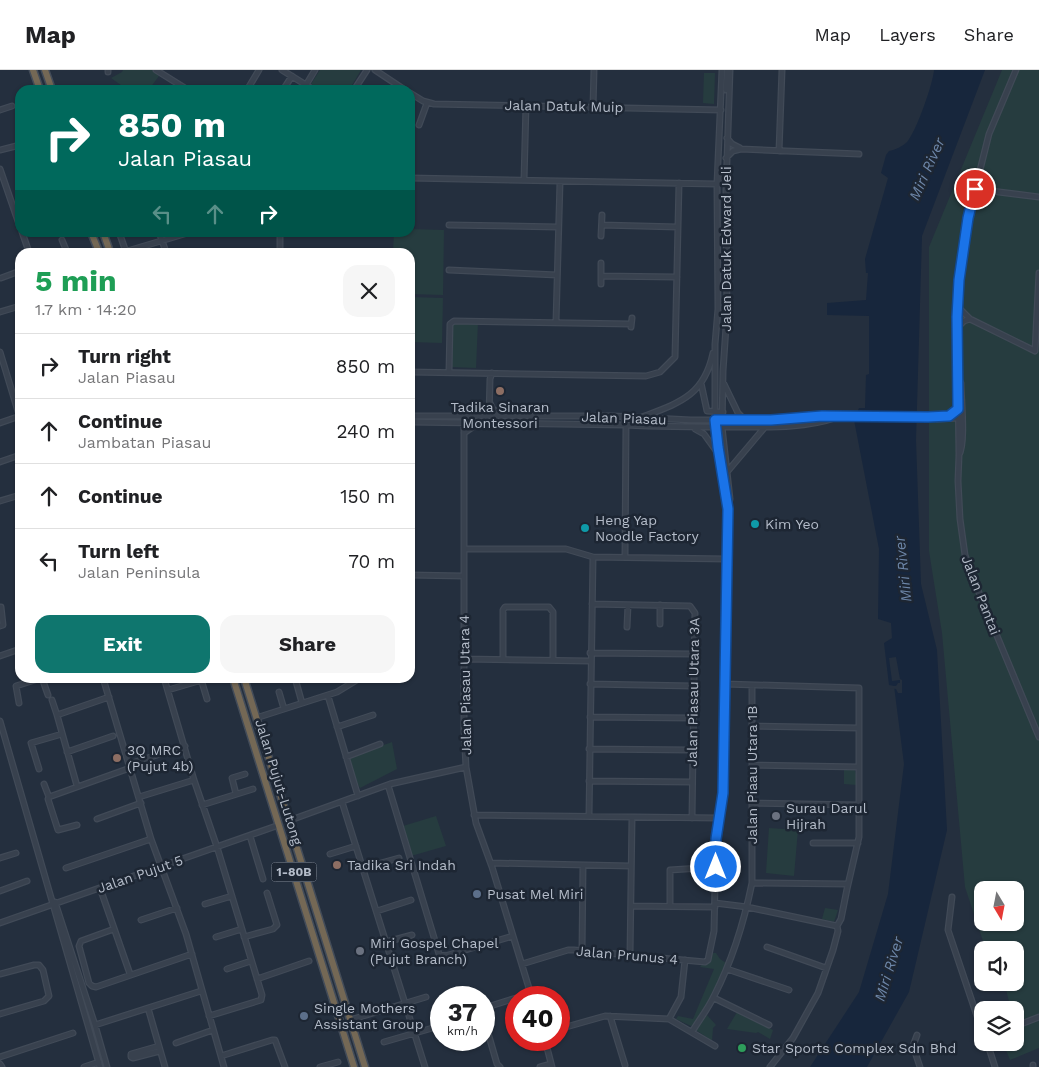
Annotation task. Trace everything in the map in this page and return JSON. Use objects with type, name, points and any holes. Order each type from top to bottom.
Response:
[{"type":"highway","points":[[33,70],[38,85]]},
{"type":"highway","points":[[45,70],[50,85]]},
{"type":"highway","name":"Jalan Pujut-Lutong","points":[[235,683],[354,1067]]},
{"type":"highway","name":"Jalan Pujut-Lutong","points":[[246,683],[365,1067]]},
{"type":"street","points":[[156,70],[179,85]]},
{"type":"street","points":[[250,85],[259,70]]},
{"type":"street","points":[[282,70],[306,85],[315,70]]},
{"type":"street","points":[[357,85],[367,70]]},
{"type":"street","points":[[375,70],[398,85]]},
{"type":"street","points":[[593,107],[594,70]]},
{"type":"street","name":"Jalan Datuk Edward Jeli","points":[[722,70],[717,184],[718,275],[715,344],[715,427],[728,509]]},
{"type":"street","points":[[721,110],[726,101],[729,70]]},
{"type":"street","name":"Jalan Datuk Edward Jeli","points":[[728,509],[730,499],[722,427],[722,380],[727,312],[726,158],[729,70]]},
{"type":"street","points":[[779,151],[782,70]]},
{"type":"street","points":[[960,417],[958,409],[957,328],[962,255],[968,218],[989,134],[1016,70]]},
{"type":"street","points":[[286,85],[292,76]]},
{"type":"street","name":"Jalan Datuk Muip","points":[[415,96],[427,103],[721,110]]},
{"type":"street","points":[[419,125],[427,103]]},
{"type":"street","points":[[524,180],[526,105]]},
{"type":"street","points":[[0,110],[12,106]]},
{"type":"street","points":[[727,138],[732,144],[741,149]]},
{"type":"street","points":[[0,150],[15,146]]},
{"type":"street","points":[[726,158],[733,151],[741,149],[859,154]]},
{"type":"street","points":[[0,169],[15,212]]},
{"type":"street","points":[[415,178],[717,184],[726,172]]},
{"type":"street","points":[[556,322],[560,182]]},
{"type":"street","points":[[415,372],[646,376],[660,372],[675,357],[679,183]]},
{"type":"street","points":[[975,189],[1039,197]]},
{"type":"street","points":[[602,215],[602,236]]},
{"type":"street","points":[[449,225],[558,227]]},
{"type":"street","points":[[602,226],[678,227]]},
{"type":"street","points":[[161,237],[165,248]]},
{"type":"street","points":[[137,248],[177,237]]},
{"type":"street","points":[[62,240],[65,248]]},
{"type":"street","points":[[601,263],[601,284]]},
{"type":"street","points":[[718,275],[727,263]]},
{"type":"street","points":[[449,270],[557,275]]},
{"type":"street","points":[[1,278],[15,273]]},
{"type":"street","points":[[958,307],[970,319],[1035,351],[1039,273]]},
{"type":"street","points":[[601,276],[677,277]]},
{"type":"street","points":[[0,312],[15,308]]},
{"type":"street","points":[[957,328],[964,321],[970,319]]},
{"type":"street","points":[[449,372],[450,324],[454,321],[631,323]]},
{"type":"street","points":[[640,418],[675,405],[691,396],[711,365],[715,344]]},
{"type":"street","points":[[0,352],[15,401]]},
{"type":"street","points":[[492,373],[490,379],[489,416],[495,423]]},
{"type":"street","points":[[959,378],[961,383],[960,454]]},
{"type":"street","points":[[722,380],[738,413],[745,420]]},
{"type":"street","points":[[701,381],[705,408],[709,412],[723,412]]},
{"type":"street","points":[[475,416],[489,404]]},
{"type":"street","points":[[489,404],[503,416]]},
{"type":"street","points":[[948,417],[958,409]]},
{"type":"street","name":"Jalan Piasau","points":[[415,416],[623,416],[715,420],[841,417]]},
{"type":"street","points":[[458,416],[464,423]]},
{"type":"street","points":[[588,425],[618,422],[618,418],[613,416]]},
{"type":"street","points":[[623,416],[626,425],[624,557]]},
{"type":"street","points":[[841,417],[960,417]]},
{"type":"street","name":"Jalan Piasau","points":[[415,422],[765,427],[822,423],[841,417]]},
{"type":"street","points":[[948,417],[955,423],[958,429]]},
{"type":"street","name":"Jalan Pantai","points":[[960,417],[958,429],[960,454],[958,481],[960,519],[965,555],[1039,737]]},
{"type":"street","points":[[0,423],[15,418]]},
{"type":"street","points":[[455,423],[464,435],[478,423]]},
{"type":"street","name":"Jalan Piasau Utara 4","points":[[464,423],[464,747],[466,767],[479,834],[491,864],[528,986]]},
{"type":"street","points":[[618,425],[626,434]]},
{"type":"street","points":[[626,434],[638,426]]},
{"type":"street","points":[[690,427],[704,434],[719,455]]},
{"type":"street","points":[[727,472],[765,427]]},
{"type":"street","points":[[0,462],[15,457]]},
{"type":"street","points":[[0,501],[15,496]]},
{"type":"street","points":[[715,905],[716,839],[723,793],[728,509]]},
{"type":"street","points":[[464,549],[566,548],[593,557],[727,559]]},
{"type":"street","points":[[589,816],[590,652],[593,557]]},
{"type":"street","points":[[415,575],[464,576]]},
{"type":"street","name":"Jalan Piasau Utara 3A","points":[[592,604],[690,606],[693,608],[695,613],[692,818]]},
{"type":"street","points":[[627,627],[628,605]]},
{"type":"street","points":[[660,605],[660,624]]},
{"type":"street","points":[[0,626],[4,622],[1,607]]},
{"type":"street","points":[[503,659],[503,610],[505,607],[549,607],[553,612],[552,660]]},
{"type":"street","points":[[0,656],[15,651]]},
{"type":"street","points":[[590,652],[694,654]]},
{"type":"street","points":[[464,659],[590,661]]},
{"type":"street","points":[[20,703],[16,686],[25,683]]},
{"type":"street","points":[[43,683],[57,716],[77,786]]},
{"type":"street","points":[[104,683],[151,839],[192,954],[201,992],[224,1067]]},
{"type":"street","points":[[166,683],[194,780],[262,995],[261,1000],[209,1016]]},
{"type":"street","points":[[168,690],[189,683]]},
{"type":"street","points":[[202,683],[208,699]]},
{"type":"street","points":[[296,683],[302,703]]},
{"type":"street","points":[[256,718],[328,696],[352,683]]},
{"type":"street","points":[[590,684],[693,686]]},
{"type":"street","points":[[725,684],[859,688],[858,843],[841,919],[837,926],[838,931],[833,950],[818,993],[793,1038],[770,1067]]},
{"type":"street","name":"Jalan Piaau Utara 1B","points":[[692,1032],[714,998],[727,969],[747,907],[752,883],[752,685]]},
{"type":"street","points":[[279,692],[284,709]]},
{"type":"street","points":[[328,696],[358,796]]},
{"type":"street","points":[[57,716],[108,697]]},
{"type":"street","points":[[337,727],[373,715]]},
{"type":"street","points":[[590,717],[693,718]]},
{"type":"street","points":[[0,721],[3,740],[107,1067]]},
{"type":"street","points":[[753,726],[859,728]]},
{"type":"street","points":[[39,769],[32,743],[62,734]]},
{"type":"street","points":[[67,752],[113,736]]},
{"type":"street","points":[[346,757],[380,744]]},
{"type":"street","points":[[49,797],[184,746]]},
{"type":"street","points":[[589,749],[692,750]]},
{"type":"street","points":[[753,765],[859,767]]},
{"type":"street","points":[[288,821],[388,785],[466,767]]},
{"type":"street","points":[[236,794],[232,778],[245,774]]},
{"type":"street","points":[[139,798],[194,780]]},
{"type":"street","points":[[589,782],[692,782]]},
{"type":"street","points":[[44,784],[58,830],[77,826]]},
{"type":"street","points":[[388,785],[439,954],[445,956],[513,936]]},
{"type":"street","points":[[202,805],[253,788]]},
{"type":"street","points":[[342,802],[425,1067]]},
{"type":"street","points":[[97,819],[140,803]]},
{"type":"street","points":[[753,803],[859,805]]},
{"type":"street","points":[[474,815],[719,818]]},
{"type":"street","points":[[630,955],[632,817]]},
{"type":"street","name":"Jalan Pujut 5","points":[[0,923],[54,902],[100,888],[279,825]]},
{"type":"street","points":[[250,836],[263,878]]},
{"type":"street","points":[[66,868],[151,839]]},
{"type":"street","points":[[813,843],[858,843]]},
{"type":"street","points":[[330,854],[356,846]]},
{"type":"street","points":[[0,858],[16,853]]},
{"type":"street","points":[[363,868],[399,858]]},
{"type":"street","points":[[491,864],[631,866]]},
{"type":"street","points":[[582,865],[582,951]]},
{"type":"street","points":[[670,906],[670,870],[716,867]]},
{"type":"street","points":[[0,891],[27,882]]},
{"type":"street","points":[[752,883],[848,884]]},
{"type":"street","points":[[100,888],[130,974]]},
{"type":"street","points":[[244,937],[273,929],[277,925],[267,893]]},
{"type":"street","points":[[205,904],[232,896]]},
{"type":"street","points":[[952,897],[948,930],[974,1007]]},
{"type":"street","points":[[377,911],[411,900]]},
{"type":"street","points":[[54,902],[99,1064]]},
{"type":"street","points":[[631,906],[715,905],[747,907],[837,926]]},
{"type":"street","name":"Jalan Prunus 4","points":[[522,964],[568,950],[705,962],[710,955],[714,931],[715,905]]},
{"type":"street","points":[[141,920],[177,908]]},
{"type":"street","points":[[114,929],[81,941],[78,946],[89,983],[92,986],[96,987],[192,954]]},
{"type":"street","points":[[216,938],[242,929]]},
{"type":"street","points":[[386,942],[412,935]]},
{"type":"street","points":[[767,947],[826,968]]},
{"type":"street","points":[[668,1019],[681,996],[685,960]]},
{"type":"street","points":[[227,969],[251,961]]},
{"type":"street","points":[[257,979],[309,961]]},
{"type":"street","points":[[0,974],[39,965],[43,970],[49,996],[44,1001],[0,1014]]},
{"type":"street","points":[[727,969],[789,990]]},
{"type":"street","points":[[95,1025],[201,992]]},
{"type":"street","points":[[350,1020],[426,997]]},
{"type":"street","points":[[714,998],[769,1025]]},
{"type":"street","points":[[148,1008],[165,1067]]},
{"type":"street","points":[[570,1026],[605,1016],[668,1019],[715,1046]]},
{"type":"street","points":[[610,1016],[625,1065]]},
{"type":"street","points":[[1024,1023],[1039,1017]]},
{"type":"street","points":[[384,1042],[430,1029]]},
{"type":"street","points":[[176,1043],[213,1030]]},
{"type":"street","points":[[0,1057],[73,1032]]},
{"type":"street","points":[[917,1035],[913,1046],[920,1067]]},
{"type":"street","points":[[221,1056],[275,1040],[285,1067]]},
{"type":"street","points":[[160,1048],[133,1058],[131,1057],[131,1054],[160,1048]]},
{"type":"street","points":[[493,1051],[497,1064],[500,1067]]},
{"type":"street","points":[[540,1067],[552,1065],[548,1051]]},
{"type":"street","points":[[989,1051],[995,1067]]},
{"type":"street","points":[[84,1067],[99,1064],[105,1060]]},
{"type":"street","points":[[320,1067],[338,1062]]},
{"type":"green space","points":[[123,70],[152,70],[159,76],[152,85],[121,85],[111,78]]},
{"type":"green space","points":[[320,70],[361,70],[352,85],[311,84]]},
{"type":"green space","points":[[1002,70],[1039,70],[1039,1048],[1010,1060],[1006,1051],[1024,1051],[1024,1001],[1009,1001],[1006,991],[1024,991],[1024,941],[983,941],[980,931],[1024,931],[1024,881],[974,881],[974,914],[965,887],[942,633],[929,551],[929,247]]},
{"type":"green space","points":[[704,73],[715,73],[714,104],[703,103]]},
{"type":"green space","points":[[415,229],[444,230],[443,295],[415,294],[415,248],[393,248],[394,237],[415,237]]},
{"type":"green space","points":[[415,297],[443,298],[442,343],[415,342]]},
{"type":"green space","points":[[452,321],[478,321],[476,368],[451,367]]},
{"type":"green space","points":[[392,742],[397,769],[360,788],[348,758]]},
{"type":"green space","points":[[844,767],[854,768],[857,785],[844,784]]},
{"type":"green space","points":[[436,816],[446,846],[411,856],[403,826]]},
{"type":"green space","points":[[769,828],[798,830],[794,876],[766,873]]},
{"type":"green space","points":[[825,908],[838,910],[834,922],[822,919]]},
{"type":"green space","points":[[711,953],[716,953],[726,963],[711,999],[694,1025],[691,1026],[676,1019],[678,1016],[693,1019],[714,969],[700,967]]},
{"type":"green space","points":[[737,1012],[773,1030],[770,1039],[758,1032],[727,1029]]},
{"type":"green space","points":[[707,1015],[716,1025],[713,1028],[712,1041],[696,1030]]},
{"type":"water","name":"Miri River","points":[[934,70],[985,70],[922,236],[916,440],[921,584],[937,650],[947,830],[909,992],[867,1067],[810,1067],[859,992],[888,894],[904,764],[894,686],[889,685],[884,643],[892,638],[891,623],[878,619],[879,549],[854,420],[859,408],[865,408],[866,375],[869,374],[869,316],[827,315],[827,303],[866,300],[868,273],[866,273],[865,259],[888,178],[881,173],[886,155],[889,151],[907,142],[911,137],[931,86]]},
{"type":"pier","points":[[896,657],[900,679],[902,680],[902,693],[898,693],[896,689],[890,688],[890,686],[896,686],[900,683],[900,680],[892,681],[889,658]]},
{"type":"place","name":"Tadika Sinaran Montessori","points":[[500,391]]},
{"type":"place","name":"Kim Yeo","points":[[755,524]]},
{"type":"place","name":"Heng Yap Noodle Factory","points":[[585,528]]},
{"type":"place","name":"3Q MRC (Pujut 4b)","points":[[117,758]]},
{"type":"place","name":"Surau Darul Hijrah","points":[[776,816]]},
{"type":"place","name":"Tadika Sri Indah","points":[[337,865]]},
{"type":"place","name":"Pusat Mel Miri","points":[[477,894]]},
{"type":"place","name":"Miri Gospel Chapel (Pujut Branch)","points":[[360,951]]},
{"type":"place","name":"Single Mothers Assistant Group","points":[[304,1016]]},
{"type":"place","name":"Star Sports Complex Sdn Bhd","points":[[742,1048]]},
{"type":"route","points":[[716,867],[716,839],[723,793],[728,509],[715,420],[771,420],[822,416],[928,417],[949,416],[956,412],[958,409],[957,383],[959,378],[957,317],[959,280],[968,218],[975,189]]}]
